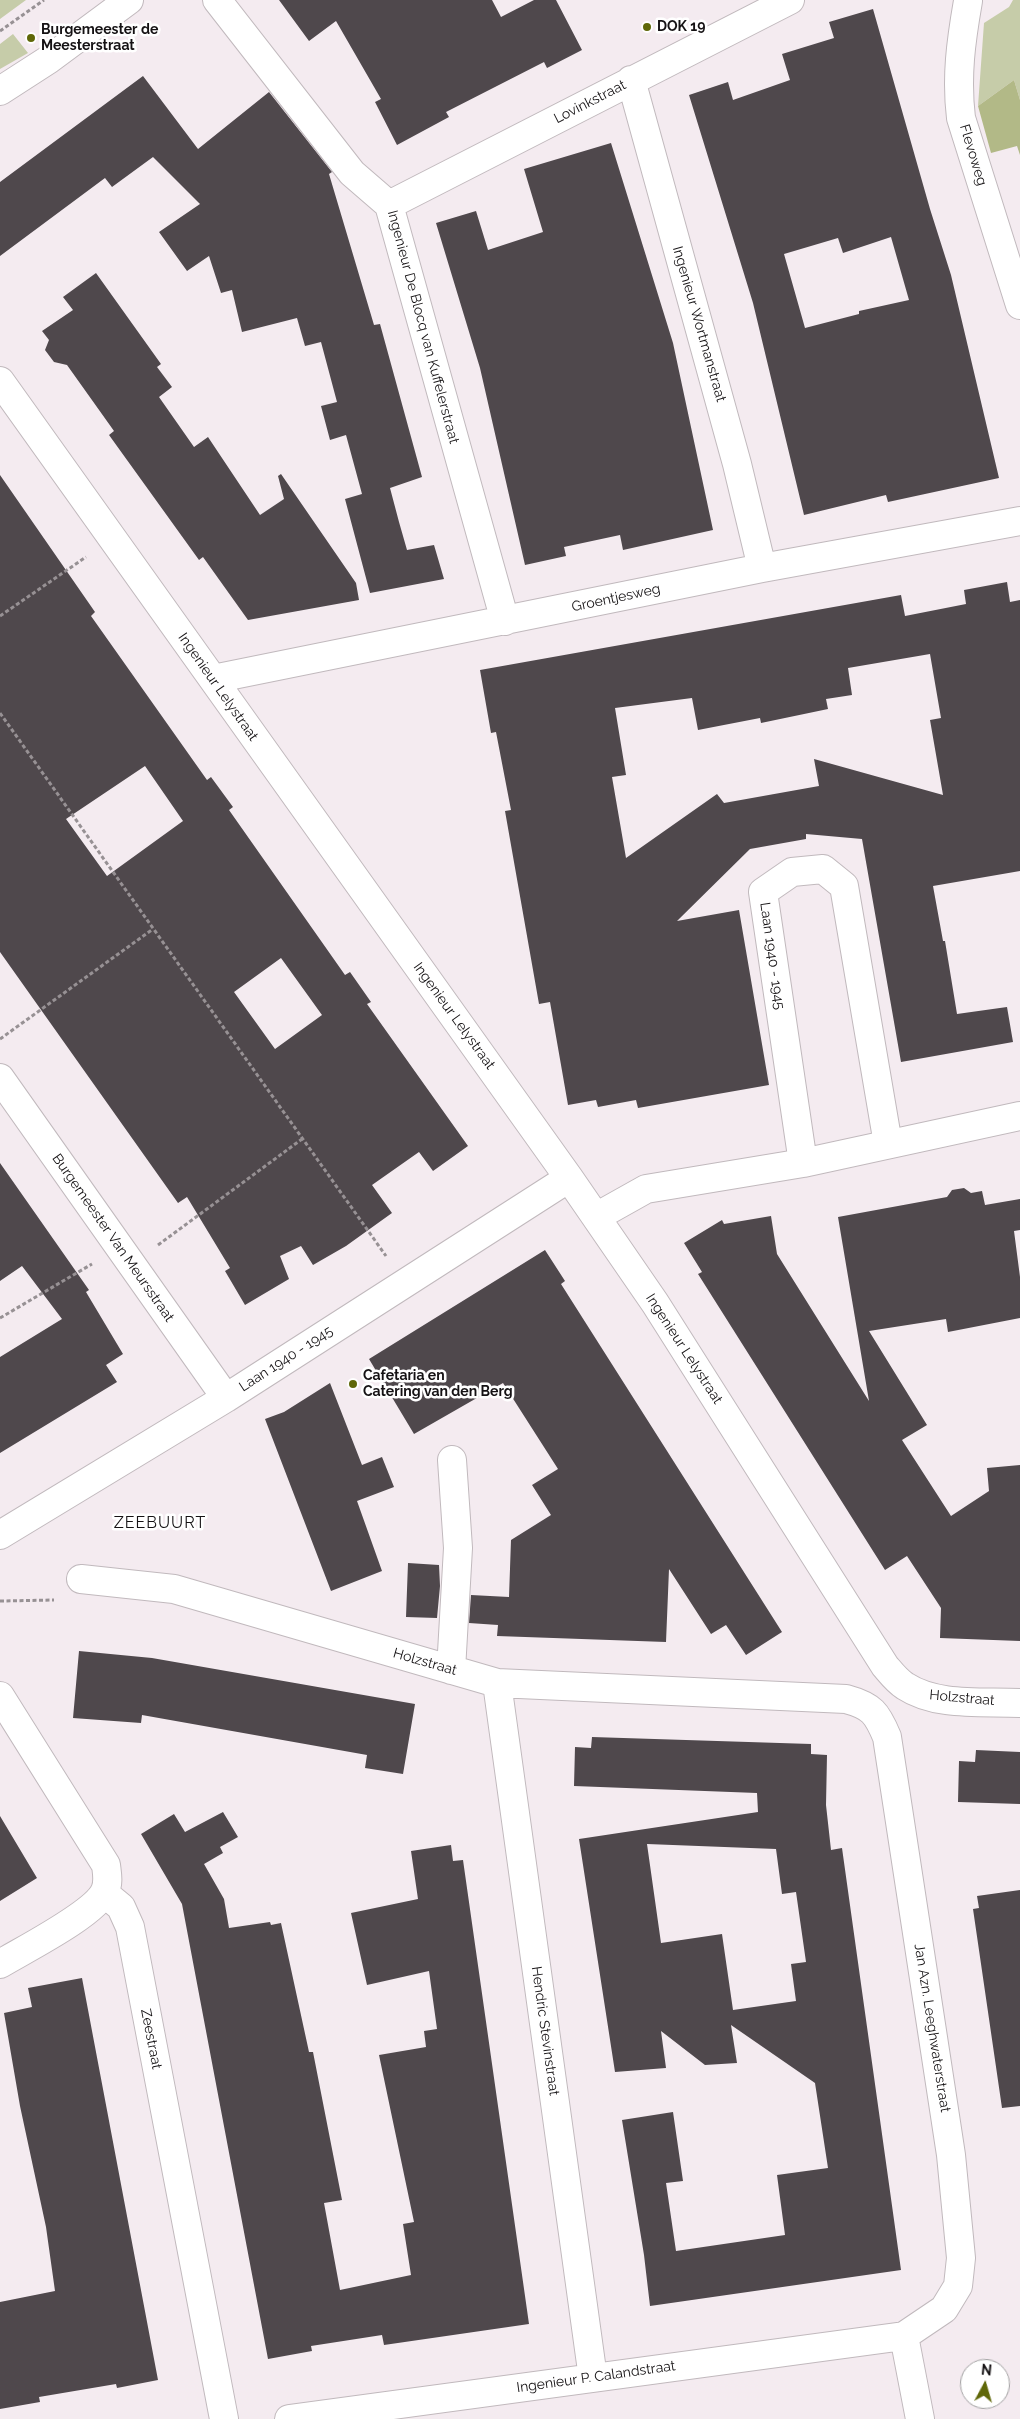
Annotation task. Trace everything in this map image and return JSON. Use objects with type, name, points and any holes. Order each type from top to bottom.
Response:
[{"type":"street","points":[[0,91],[48,60],[129,0]]},
{"type":"street","name":"Ingenieur De Blocq van Kuffelerstraat","points":[[217,0],[352,173],[390,205],[505,621]]},
{"type":"street","name":"Lovinkstraat","points":[[390,205],[790,0]]},
{"type":"street","name":"Flevoweg","points":[[971,0],[959,51],[958,90],[961,118],[1020,305]]},
{"type":"street","name":"Ingenieur Wortmanstraat","points":[[631,80],[738,464],[762,568]]},
{"type":"street","name":"Ingenieur Lelystraat","points":[[0,381],[596,1217],[655,1303],[885,1666]]},
{"type":"street","name":"Groentjesweg","points":[[213,679],[762,568],[1020,521]]},
{"type":"street","name":"Laan 1940 - 1945","points":[[803,1163],[762,892],[792,872],[823,869],[844,886],[888,1144]]},
{"type":"street","name":"Burgemeester Van Meursstraat","points":[[0,1078],[226,1398]]},
{"type":"street","points":[[596,1217],[646,1189],[803,1163],[1020,1116]]},
{"type":"street","name":"Laan 1940 - 1945","points":[[0,1535],[226,1398],[569,1178]]},
{"type":"street","points":[[451,1670],[458,1548],[452,1460]]},
{"type":"street","name":"Holzstraat","points":[[81,1580],[174,1589],[497,1683],[846,1699],[864,1704]]},
{"type":"street","name":"Holzstraat","points":[[885,1666],[904,1685],[925,1696],[948,1700],[1020,1703]]},
{"type":"street","name":"Hendric Stevinstraat","points":[[497,1683],[593,2378]]},
{"type":"street","points":[[0,1696],[106,1865],[108,1881],[104,1893],[86,1912],[0,1964]]},
{"type":"street","name":"Jan Azn. Leeghwaterstraat","points":[[864,1704],[879,1717],[887,1737],[951,2155],[961,2258],[958,2286],[944,2309],[904,2336]]},
{"type":"street","name":"Zeestraat","points":[[104,1893],[121,1907],[130,1927],[224,2419]]},
{"type":"street","points":[[904,2336],[920,2419]]},
{"type":"street","name":"Ingenieur P. Calandstraat","points":[[289,2419],[904,2336]]},
{"type":"path","points":[[0,31],[44,0]]},
{"type":"path","points":[[0,616],[113,539]]},
{"type":"path","points":[[0,713],[405,1283]]},
{"type":"path","points":[[0,1039],[153,929]]},
{"type":"path","points":[[0,1318],[126,1256],[302,1139]]},
{"type":"path","points":[[0,1601],[58,1600],[81,1580]]},
{"type":"green space","points":[[0,0],[26,0],[0,19]]},
{"type":"green space","points":[[1013,0],[1020,0],[1020,100],[1014,80],[978,106],[984,23],[1009,7]]},
{"type":"green space","points":[[13,34],[28,53],[0,69],[0,44]]},
{"type":"green space","points":[[1014,80],[1020,100],[1020,155],[1017,146],[991,153],[978,106]]},
{"type":"building","points":[[279,0],[492,0],[501,17],[534,0],[556,0],[582,50],[547,68],[544,62],[446,112],[449,117],[397,145],[375,102],[381,99],[336,21],[309,41]]},
{"type":"building","points":[[873,9],[930,209],[951,275],[999,478],[888,502],[886,495],[804,515],[753,303],[689,95],[728,82],[733,100],[790,80],[782,54],[834,38],[829,22]],"holes":[[[891,237],[909,300],[859,311],[859,314],[805,328],[784,254],[838,238],[843,253]]]},
{"type":"building","points":[[143,76],[198,149],[269,92],[332,172],[329,174],[374,325],[380,324],[422,477],[390,488],[399,522],[407,550],[434,545],[444,579],[370,593],[345,499],[362,494],[346,435],[330,440],[321,406],[337,402],[321,342],[305,346],[297,318],[242,332],[232,290],[221,293],[209,256],[187,271],[159,232],[200,204],[153,157],[112,187],[105,178],[0,256],[0,182]]},
{"type":"building","points":[[611,143],[673,343],[713,530],[623,550],[620,535],[564,547],[566,556],[525,565],[480,368],[436,223],[476,211],[488,250],[543,232],[524,169]]},
{"type":"building","points":[[96,273],[161,364],[157,367],[172,387],[159,397],[194,447],[208,437],[260,515],[284,499],[278,476],[281,474],[356,583],[359,600],[248,620],[203,557],[199,560],[109,435],[114,431],[67,365],[54,362],[45,350],[49,340],[42,331],[73,310],[63,297]]},
{"type":"building","points":[[0,475],[95,612],[91,616],[207,780],[211,777],[233,807],[229,810],[345,975],[350,972],[371,1002],[367,1004],[468,1146],[433,1171],[419,1152],[372,1185],[392,1213],[346,1246],[313,1265],[301,1246],[280,1256],[289,1279],[245,1305],[225,1271],[230,1268],[187,1197],[178,1203],[0,952]],"holes":[[[145,766],[183,821],[107,876],[66,819]],[[281,958],[322,1015],[275,1049],[234,992]]]},
{"type":"building","points":[[1007,582],[1010,602],[1020,600],[1020,871],[933,886],[943,941],[945,941],[957,1014],[1007,1007],[1013,1042],[901,1062],[862,839],[806,834],[806,839],[750,849],[677,921],[739,910],[769,1085],[638,1108],[636,1100],[598,1107],[596,1100],[568,1105],[550,1002],[539,1004],[505,811],[511,810],[496,732],[491,733],[480,670],[901,595],[905,616],[966,604],[964,590]],"holes":[[[930,654],[941,718],[930,720],[943,795],[814,759],[819,786],[724,803],[717,794],[626,858],[612,777],[626,775],[615,708],[692,698],[698,730],[760,718],[761,723],[828,709],[826,699],[852,695],[848,668]]]},
{"type":"building","points":[[0,1163],[89,1290],[86,1292],[123,1354],[106,1365],[117,1382],[0,1453],[0,1357],[62,1319],[22,1266],[0,1281]]},
{"type":"building","points":[[964,1188],[971,1193],[982,1191],[985,1205],[1020,1199],[1020,1230],[1014,1231],[1020,1277],[1020,1318],[948,1332],[946,1319],[869,1331],[927,1425],[902,1440],[951,1516],[989,1491],[987,1468],[1020,1465],[1020,1641],[940,1638],[941,1608],[907,1556],[885,1570],[698,1274],[702,1272],[684,1243],[722,1220],[724,1224],[771,1216],[777,1254],[869,1401],[838,1217],[947,1197],[952,1190]]},
{"type":"building","points":[[545,1250],[565,1281],[561,1284],[782,1632],[746,1655],[726,1625],[711,1634],[669,1569],[666,1642],[497,1636],[498,1625],[469,1623],[471,1595],[509,1597],[511,1540],[551,1515],[532,1485],[558,1469],[503,1383],[414,1434],[369,1359]]},
{"type":"building","points":[[330,1383],[362,1465],[382,1457],[394,1487],[357,1501],[382,1571],[331,1591],[265,1419],[284,1412]]},
{"type":"building","points":[[408,1563],[439,1565],[440,1586],[437,1618],[406,1617]]},
{"type":"building","points":[[79,1651],[152,1658],[415,1704],[403,1774],[365,1768],[367,1755],[142,1715],[141,1723],[73,1718]]},
{"type":"building","points":[[592,1737],[811,1744],[811,1754],[827,1755],[826,1805],[831,1850],[842,1848],[901,2270],[650,2306],[644,2255],[622,2120],[673,2112],[683,2181],[666,2183],[676,2251],[785,2235],[777,2175],[828,2168],[815,2083],[731,2025],[737,2063],[705,2065],[661,2031],[666,2068],[615,2072],[579,1839],[758,1812],[757,1793],[574,1786],[575,1747],[591,1748]],"holes":[[[647,1844],[776,1849],[782,1894],[796,1892],[806,1962],[791,1964],[796,2001],[733,2010],[722,1934],[661,1943]]]},
{"type":"building","points":[[976,1750],[1020,1752],[1020,1804],[958,1802],[959,1761],[975,1762]]},
{"type":"building","points":[[223,1812],[238,1837],[220,1847],[223,1853],[204,1864],[224,1899],[229,1928],[270,1922],[271,1925],[281,1923],[309,2052],[313,2052],[342,2200],[324,2203],[340,2290],[411,2275],[403,2224],[414,2222],[379,2055],[426,2047],[424,2031],[437,2029],[429,1971],[367,1985],[351,1913],[418,1899],[411,1851],[451,1845],[453,1861],[463,1860],[529,2324],[384,2345],[382,2335],[311,2346],[312,2351],[268,2359],[182,1904],[141,1834],[174,1814],[185,1832]]},
{"type":"building","points":[[0,1816],[37,1878],[0,1901]]},
{"type":"building","points":[[1020,1890],[1020,2106],[1002,2108],[973,1909],[979,1908],[977,1896]]},
{"type":"building","points":[[82,1978],[158,2380],[117,2388],[116,2384],[39,2397],[40,2402],[0,2409],[0,2302],[55,2291],[46,2227],[20,2106],[4,2013],[32,2007],[28,1988]]},
{"type":"place","name":"DOK 19","points":[[647,27]]},
{"type":"place","name":"Burgemeester de Meesterstraat","points":[[31,38]]},
{"type":"place","name":"Cafetaria en Catering van den Berg","points":[[353,1384]]},
{"type":"district","name":"ZEEBUURT","points":[[160,1523]]}]
